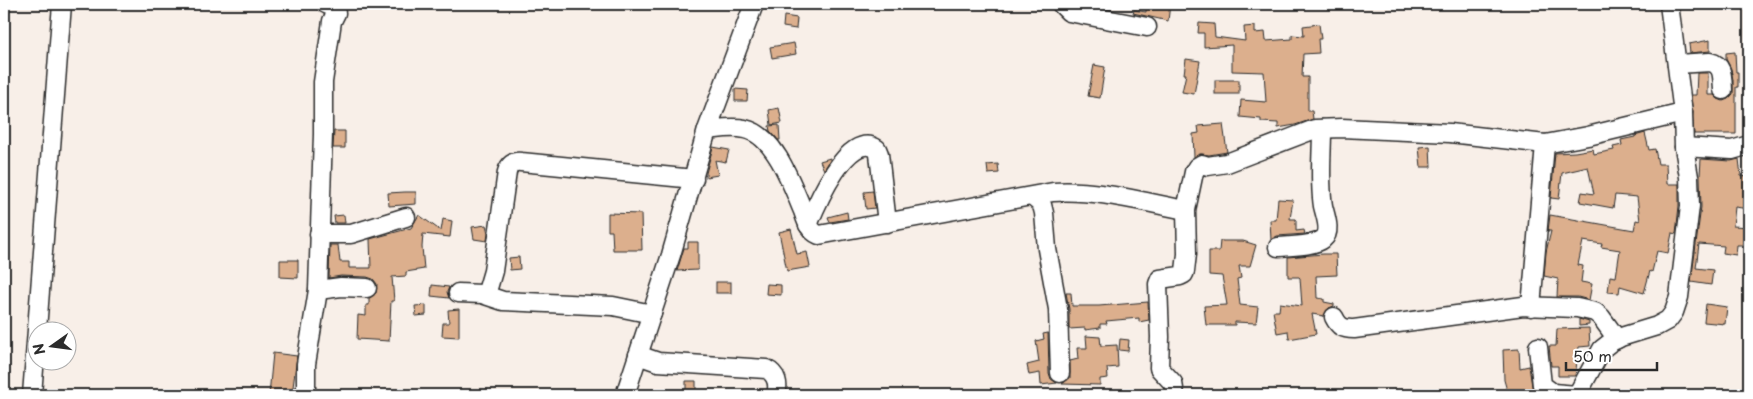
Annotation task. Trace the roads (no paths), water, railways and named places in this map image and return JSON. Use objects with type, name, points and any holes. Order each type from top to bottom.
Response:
[{"type":"street","points":[[32,395],[62,4]]},
{"type":"street","points":[[625,395],[638,354],[645,312],[694,179],[707,130],[754,4]]},
{"type":"street","points":[[1061,4],[1069,12],[1146,27]]},
{"type":"street","points":[[1538,347],[1542,385],[1553,393],[1577,395],[1602,349],[1617,339],[1657,326],[1668,320],[1674,312],[1679,297],[1690,206],[1689,177],[1684,147],[1683,113],[1669,4]]},
{"type":"street","points":[[306,395],[306,364],[318,290],[323,82],[332,21],[337,6]]},
{"type":"street","points":[[1677,64],[1715,63],[1722,71],[1723,90]]},
{"type":"street","points":[[1175,395],[1173,383],[1159,368],[1158,281],[1162,278],[1180,276],[1185,270],[1186,210],[1194,172],[1202,164],[1208,166],[1227,163],[1315,129],[1342,128],[1450,133],[1545,144],[1588,136],[1683,113]]},
{"type":"street","points":[[707,130],[734,127],[746,129],[757,134],[767,142],[795,191],[808,224],[814,233],[825,235],[1053,192],[1087,192],[1186,210]]},
{"type":"street","points":[[1278,248],[1313,243],[1326,236],[1327,226],[1322,191],[1322,129]]},
{"type":"street","points":[[1531,307],[1545,144]]},
{"type":"street","points":[[1684,147],[1732,150],[1749,145]]},
{"type":"street","points":[[808,224],[833,174],[845,158],[856,148],[870,146],[874,146],[878,151],[888,223]]},
{"type":"street","points":[[486,295],[493,271],[507,172],[510,165],[514,162],[694,179]]},
{"type":"street","points":[[1033,197],[1042,206],[1044,213],[1047,249],[1058,309],[1060,373]]},
{"type":"street","points":[[319,234],[351,234],[406,217]]},
{"type":"street","points":[[318,290],[341,287],[368,288]]},
{"type":"street","points":[[458,293],[477,293],[503,301],[613,306],[645,312]]},
{"type":"street","points":[[1334,317],[1343,328],[1354,329],[1501,309],[1531,307],[1577,308],[1595,312],[1617,339]]},
{"type":"street","points":[[638,354],[658,362],[766,369],[772,371],[776,377],[778,390],[776,395]]}]
